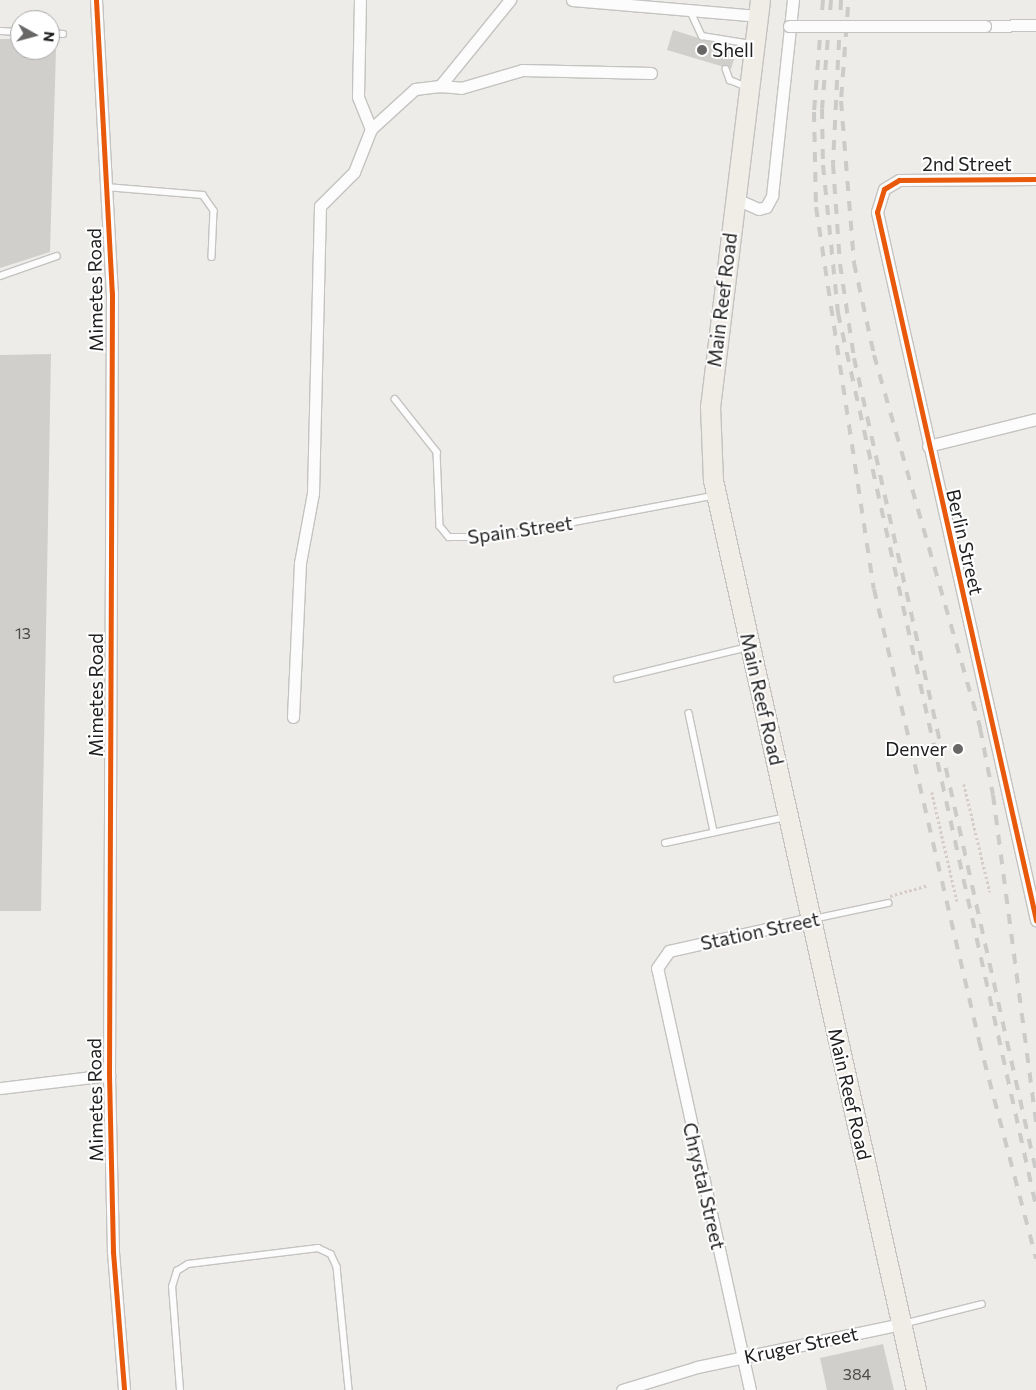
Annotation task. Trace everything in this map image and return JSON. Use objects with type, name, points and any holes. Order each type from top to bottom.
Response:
[{"type":"main road","name":"Main Reef Road","points":[[758,8],[710,406],[716,495],[916,1390]]},
{"type":"street","name":"Mimetes Road","points":[[96,0],[112,293],[109,1075],[113,1242],[124,1390]]},
{"type":"street","points":[[360,0],[358,97],[371,129]]},
{"type":"street","points":[[440,86],[508,0]]},
{"type":"street","points":[[572,0],[690,10],[758,8]]},
{"type":"street","points":[[734,198],[759,209],[766,207],[772,196],[793,0]]},
{"type":"street","points":[[789,26],[1036,25]]},
{"type":"street","points":[[293,718],[300,563],[314,493],[319,211],[326,198],[354,172],[371,129],[415,89],[440,86],[461,88],[522,70],[651,74]]},
{"type":"street","name":"2nd Street","points":[[899,180],[1036,179]]},
{"type":"street","name":"Berlin Street","points":[[899,180],[881,196],[878,222],[928,446],[1031,872],[1036,920]]},
{"type":"street","points":[[928,446],[1036,419]]},
{"type":"street","name":"Station Street","points":[[658,982],[659,960],[669,951],[811,919]]},
{"type":"street","name":"Chrystal Street","points":[[658,982],[750,1390]]},
{"type":"street","points":[[0,1088],[109,1075]]},
{"type":"street","name":"Kruger Street","points":[[622,1390],[645,1386],[742,1357],[901,1324]]},
{"type":"lane","points":[[690,10],[699,34],[728,44],[753,44]]},
{"type":"lane","points":[[726,69],[730,80],[747,87]]},
{"type":"lane","points":[[106,187],[203,195],[214,211],[212,257]]},
{"type":"lane","points":[[0,276],[56,256]]},
{"type":"lane","name":"Spain Street","points":[[395,399],[437,452],[440,526],[449,537],[495,537],[716,495]]},
{"type":"lane","points":[[617,679],[750,647]]},
{"type":"lane","points":[[689,713],[714,832]]},
{"type":"lane","points":[[665,843],[788,816]]},
{"type":"lane","name":"Station Street","points":[[811,919],[888,904]]},
{"type":"lane","points":[[180,1390],[172,1287],[178,1271],[188,1264],[318,1248],[331,1254],[337,1267],[349,1390]]},
{"type":"lane","name":"Kruger Street","points":[[901,1324],[982,1304]]},
{"type":"path","points":[[964,784],[990,892]]},
{"type":"path","points":[[932,792],[957,901]]},
{"type":"path","points":[[888,904],[892,893],[928,885]]},
{"type":"building","name":"Shell","points":[[673,30],[737,50],[731,69],[667,50]]},
{"type":"building","points":[[0,39],[10,39],[10,60],[56,60],[50,252],[0,268]]},
{"type":"building","points":[[51,354],[41,911],[0,911],[0,355]]},
{"type":"building","points":[[883,1344],[894,1390],[827,1390],[820,1358]]},
{"type":"railway","points":[[823,0],[814,112],[816,207],[874,589],[979,1041],[1036,1259]]},
{"type":"railway","points":[[831,0],[822,109],[823,165],[838,313],[1036,1206]]},
{"type":"railway","points":[[841,0],[833,164],[840,264],[854,358],[1036,1171]]},
{"type":"railway","points":[[848,7],[841,101],[854,263],[874,355],[980,728],[993,795],[1036,1122]]},
{"type":"cycle path","points":[[96,0],[112,293],[109,1075],[113,1252],[124,1390]]},
{"type":"cycle path","points":[[1036,179],[899,180],[884,189],[877,212],[1036,920]]},
{"type":"place","name":"Shell","points":[[702,50]]},
{"type":"place","name":"Denver","points":[[958,749]]}]
